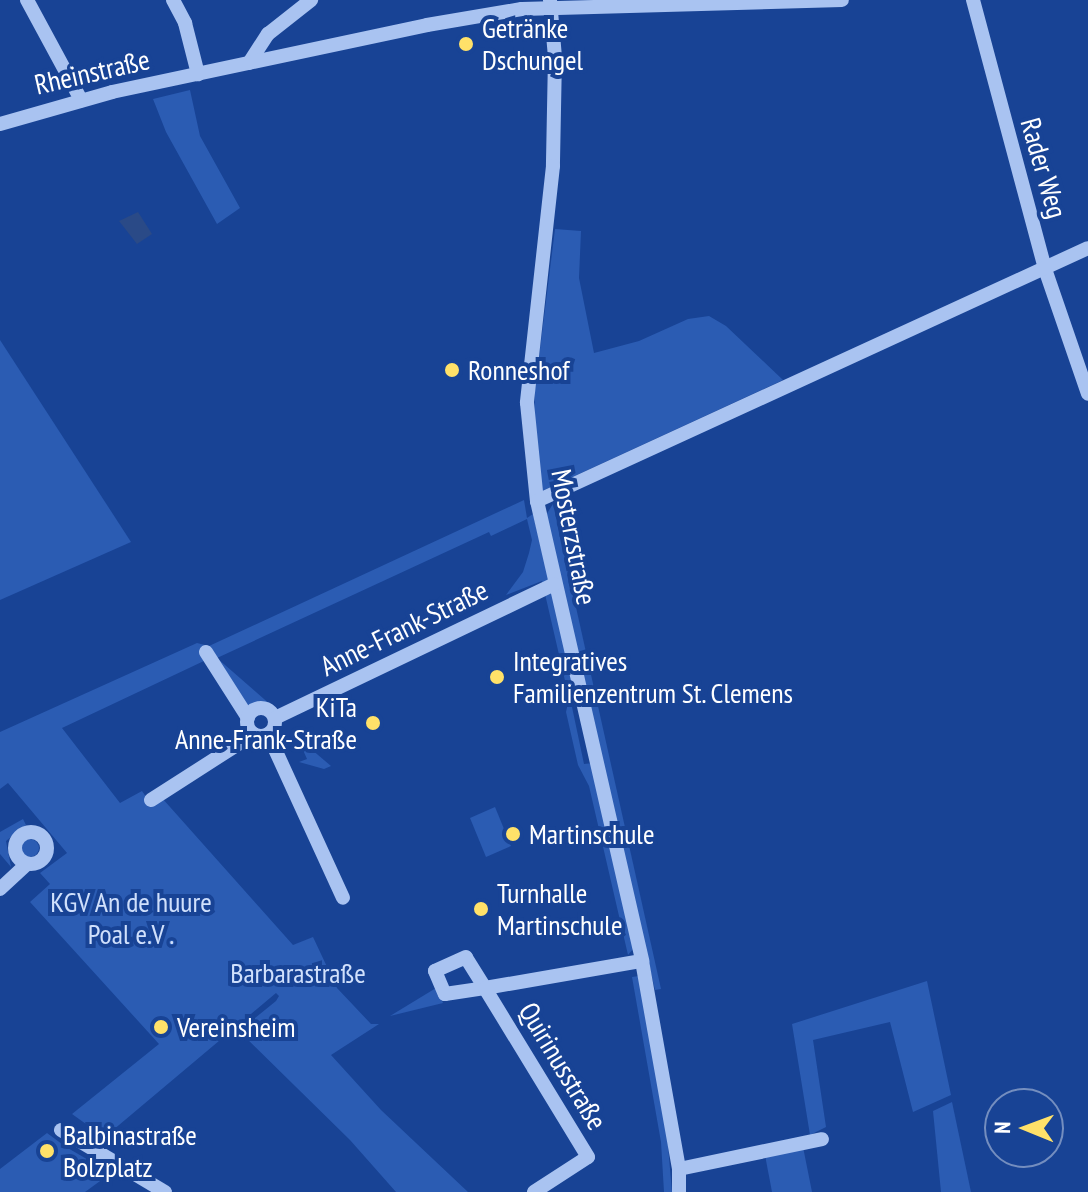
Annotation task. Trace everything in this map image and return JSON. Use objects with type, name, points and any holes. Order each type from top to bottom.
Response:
[{"type":"street","points":[[27,0],[81,100]]},
{"type":"street","points":[[173,0],[185,23],[198,74]]},
{"type":"street","points":[[249,63],[268,34],[311,0]]},
{"type":"street","name":"Rheinstraße","points":[[0,124],[81,100],[198,74],[427,25],[551,4],[842,0]]},
{"type":"street","name":"Rader Weg","points":[[973,0],[1045,269],[1088,394]]},
{"type":"street","name":"Mosterzstraße","points":[[551,4],[553,166],[527,403],[537,501],[642,961],[679,1169],[679,1192]]},
{"type":"street","points":[[537,501],[1088,248]]},
{"type":"street","name":"Anne-Frank-Straße","points":[[248,718],[253,711],[261,708],[270,711],[275,718],[555,584]]},
{"type":"street","points":[[206,652],[248,718],[248,727],[261,734],[343,898]]},
{"type":"street","points":[[151,800],[274,728],[275,718]]},
{"type":"street","points":[[0,889],[27,864]]},
{"type":"street","name":"Quirinusstraße","points":[[534,1192],[588,1157],[485,988],[642,961]]},
{"type":"street","points":[[61,1130],[165,1192]]},
{"type":"street","points":[[679,1169],[822,1139]]},
{"type":"green space","points":[[190,90],[200,136],[240,208],[217,224],[166,132],[153,99]]},
{"type":"green space","points":[[555,229],[581,231],[579,278],[594,353],[639,341],[688,319],[709,316],[726,326],[783,380],[542,491],[534,421],[535,389]]},
{"type":"green space","points":[[0,340],[131,542],[0,600]]},
{"type":"green space","points":[[524,500],[527,518],[533,514],[579,705],[572,707],[584,764],[593,763],[633,949],[628,955],[589,786],[578,765],[566,712],[569,698],[542,581],[506,595],[523,572],[529,553],[532,540],[527,519],[491,536],[489,532],[217,658],[272,706],[256,705],[250,708],[206,660],[62,728],[120,803],[142,791],[151,804],[162,798],[293,945],[313,937],[337,988],[371,1024],[379,1024],[331,1055],[381,1110],[468,1192],[396,1192],[350,1140],[239,1031],[276,1001],[279,996],[276,993],[100,1141],[89,1139],[86,1124],[72,1114],[159,1044],[30,902],[50,884],[40,873],[67,853],[8,783],[0,789],[0,732],[197,643],[209,646]]},
{"type":"green space","points":[[553,504],[661,989],[655,990],[546,515]]},
{"type":"green space","points":[[311,749],[331,766],[324,769],[299,762],[307,759],[303,750]]},
{"type":"green space","points":[[495,807],[511,846],[486,857],[470,818]]},
{"type":"green space","points":[[23,819],[26,825],[6,841],[11,867],[0,854],[0,832]]},
{"type":"green space","points":[[30,839],[39,848],[30,857],[21,848]]},
{"type":"green space","points":[[639,976],[667,1134],[672,1192],[664,1192],[661,1142],[632,977]]},
{"type":"green space","points":[[927,981],[951,1095],[913,1112],[890,1022],[813,1040],[826,1127],[810,1135],[792,1024]]},
{"type":"green space","points":[[436,988],[443,1003],[390,1016]]},
{"type":"green space","points":[[952,1102],[971,1192],[941,1192],[933,1111]]},
{"type":"green space","points":[[47,1133],[116,1176],[107,1176],[85,1192],[0,1192],[0,1169]]},
{"type":"green space","points":[[803,1147],[812,1192],[772,1192],[765,1155]]},
{"type":"shaded area","points":[[138,212],[152,234],[137,244],[119,221]]},
{"type":"place","name":"Getränke Dschungel","points":[[466,44]]},
{"type":"place","name":"Ronneshof","points":[[452,370]]},
{"type":"place","name":"Integratives Familienzentrum St. Clemens","points":[[497,677]]},
{"type":"place","name":"KiTa Anne-Frank-Straße","points":[[373,723]]},
{"type":"place","name":"Martinschule","points":[[513,834]]},
{"type":"place","name":"Turnhalle Martinschule","points":[[481,909]]},
{"type":"place","name":"Vereinsheim","points":[[161,1027]]},
{"type":"place","name":"Balbinastraße Bolzplatz","points":[[47,1151]]},
{"type":"park label","name":"KGV An de huure Poal e.V .","points":[[131,918]]},
{"type":"park label","name":"Barbarastraße","points":[[298,973]]}]
